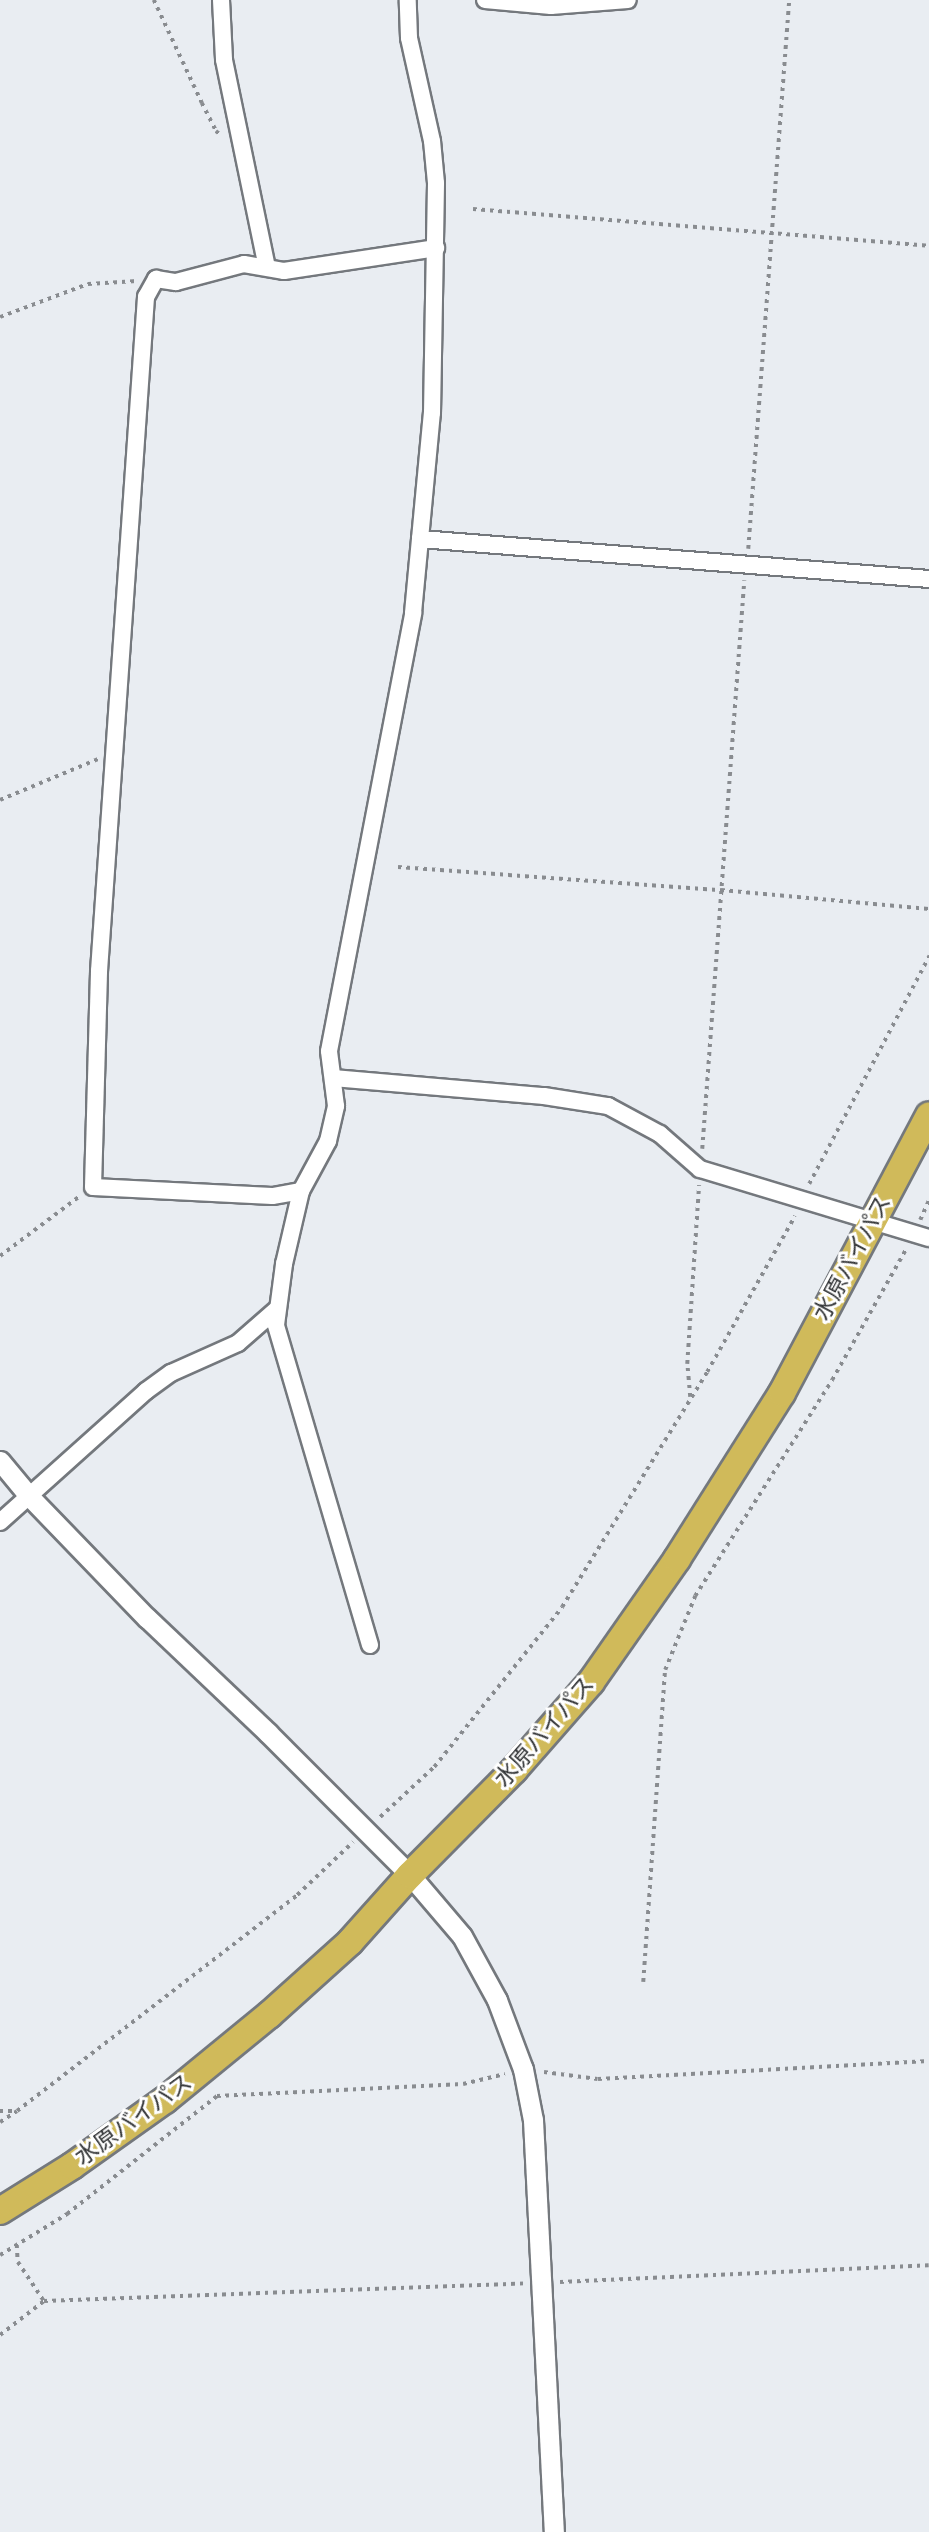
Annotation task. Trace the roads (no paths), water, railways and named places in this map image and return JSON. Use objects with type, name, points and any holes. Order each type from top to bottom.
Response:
[{"type":"highway","name":"水原バイパス","points":[[0,2211],[72,2166],[164,2100],[270,2015],[349,1942],[410,1875],[514,1770],[591,1682],[677,1559],[782,1393],[929,1115]]},
{"type":"street","points":[[221,0],[224,61],[268,267]]},
{"type":"street","points":[[370,1645],[276,1325],[301,1191],[328,1141],[336,1106],[329,1051],[413,613],[432,413],[436,248],[432,141],[409,38],[408,0]]},
{"type":"street","points":[[485,0],[551,6],[628,0]]},
{"type":"street","points":[[301,1191],[272,1196],[93,1187],[99,971],[114,723],[146,297],[156,279],[177,282],[244,264],[284,271],[436,248]]},
{"type":"street","points":[[420,539],[929,579]]},
{"type":"street","points":[[333,1078],[503,1092],[608,1106],[660,1134],[700,1169],[929,1238]]},
{"type":"street","points":[[0,1522],[146,1391],[171,1373],[238,1343],[277,1309]]},
{"type":"street","points":[[0,1461],[29,1496],[147,1618],[268,1733],[410,1875],[462,1936],[497,2000],[525,2077],[531,2105],[543,2283],[554,2532]]}]
